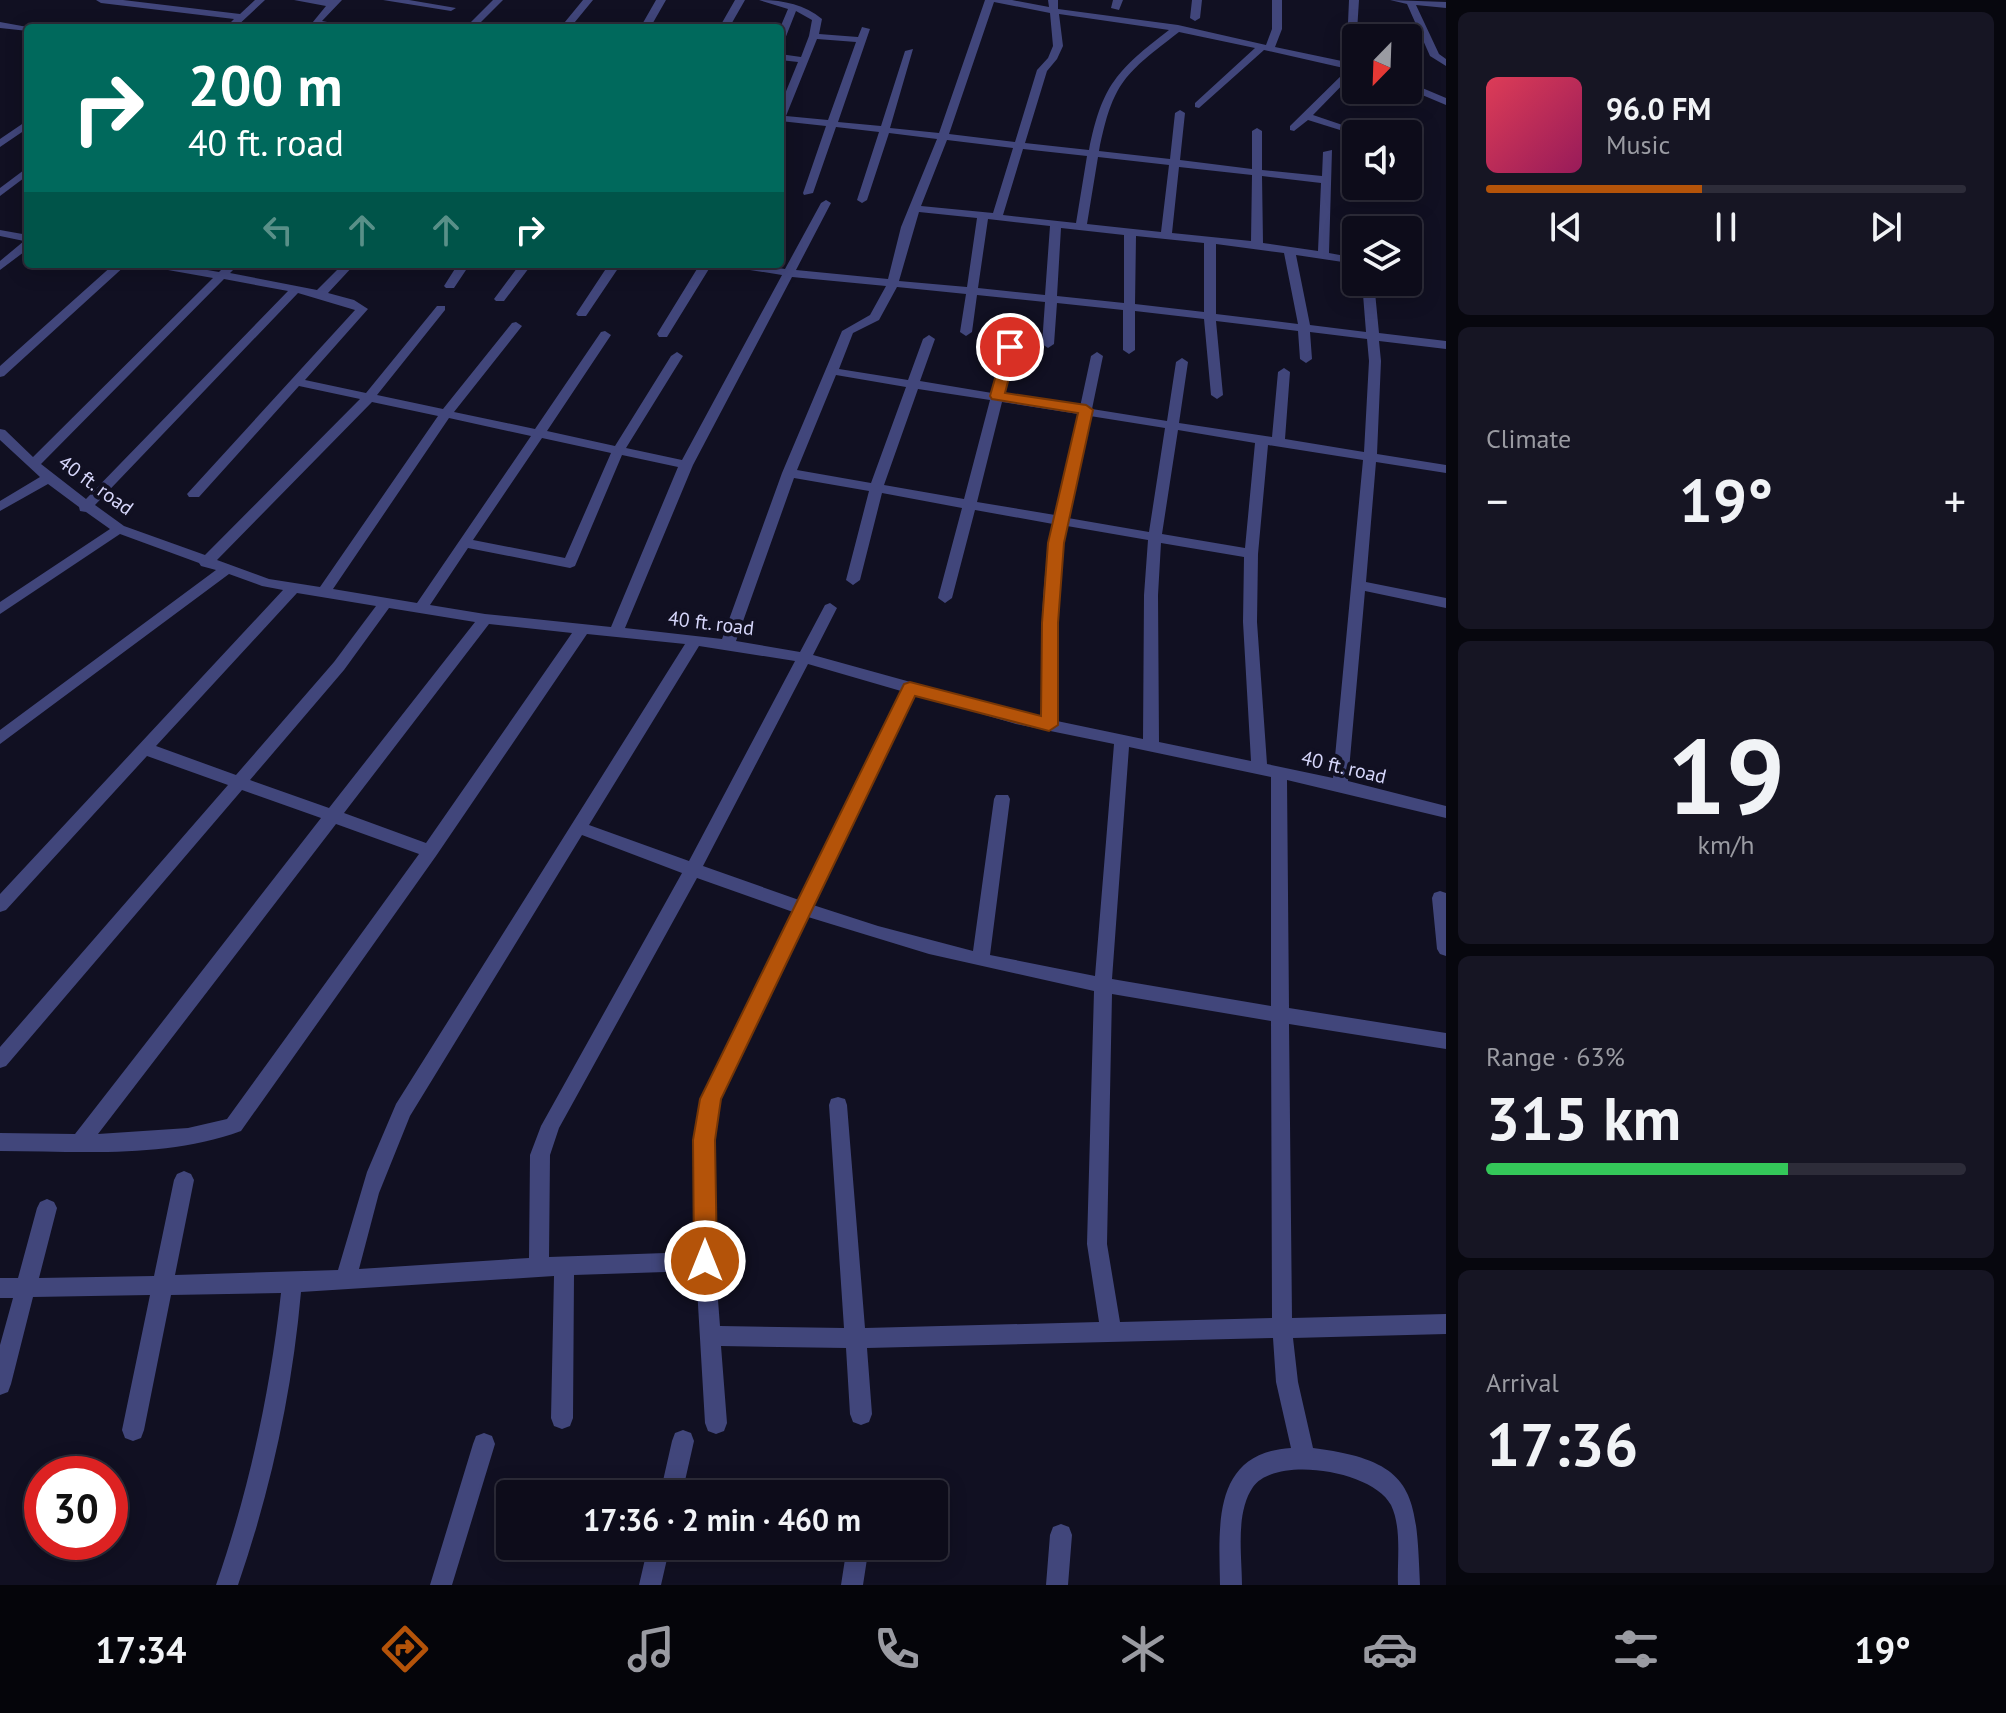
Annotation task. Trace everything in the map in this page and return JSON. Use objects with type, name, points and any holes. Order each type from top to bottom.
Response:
[{"type":"street","points":[[109,0],[242,17]]},
{"type":"street","points":[[234,24],[260,0]]},
{"type":"street","points":[[299,0],[335,2]]},
{"type":"street","points":[[388,0],[451,8]]},
{"type":"street","points":[[477,24],[498,0]]},
{"type":"street","points":[[568,24],[588,0]]},
{"type":"street","points":[[647,24],[661,0]]},
{"type":"street","points":[[726,24],[740,0]]},
{"type":"street","points":[[764,0],[815,16],[814,36],[784,109]]},
{"type":"street","points":[[728,643],[789,473],[848,331],[875,317],[892,285],[914,208],[943,137],[990,0]]},
{"type":"street","points":[[997,0],[1054,5],[1342,64]]},
{"type":"street","points":[[1195,18],[1197,0]]},
{"type":"street","points":[[1199,105],[1266,46],[1277,29],[1277,0]]},
{"type":"street","points":[[1353,24],[1354,0]]},
{"type":"street","points":[[1395,0],[1446,5]]},
{"type":"street","points":[[1410,1],[1435,56],[1446,63]]},
{"type":"street","points":[[315,24],[335,2]]},
{"type":"street","points":[[997,218],[1042,70],[1056,53],[1054,5]]},
{"type":"street","points":[[784,29],[793,7]]},
{"type":"street","points":[[1,26],[24,28]]},
{"type":"street","points":[[1081,227],[1094,154],[1114,84],[1178,28]]},
{"type":"street","points":[[808,193],[863,35],[814,36]]},
{"type":"street","points":[[862,200],[910,51]]},
{"type":"street","points":[[784,57],[805,60]]},
{"type":"street","points":[[1294,128],[1342,81]]},
{"type":"street","points":[[1422,91],[1446,102]]},
{"type":"street","points":[[1166,236],[1172,162],[1180,113]]},
{"type":"street","points":[[1306,116],[1342,127]]},
{"type":"street","points":[[784,119],[1325,180]]},
{"type":"street","points":[[3,139],[24,126]]},
{"type":"street","points":[[1257,131],[1257,245]]},
{"type":"street","points":[[1323,255],[1328,152]]},
{"type":"street","points":[[0,193],[24,173]]},
{"type":"street","points":[[616,633],[686,465],[826,203]]},
{"type":"street","points":[[914,208],[1257,245],[1342,258]]},
{"type":"street","points":[[966,332],[983,216]]},
{"type":"street","points":[[1048,344],[1056,224]]},
{"type":"street","points":[[1129,350],[1130,232]]},
{"type":"street","points":[[0,233],[24,240]]},
{"type":"street","points":[[1210,240],[1210,316],[1217,395]]},
{"type":"street","points":[[0,267],[24,245]]},
{"type":"street","points":[[1289,250],[1304,326],[1306,359]]},
{"type":"street","points":[[0,373],[117,268]]},
{"type":"street","points":[[172,268],[347,301],[362,309],[194,494]]},
{"type":"street","points":[[34,463],[229,268]]},
{"type":"street","points":[[319,295],[345,268]]},
{"type":"street","points":[[450,286],[461,268]]},
{"type":"street","points":[[500,299],[523,268]]},
{"type":"street","points":[[582,314],[612,268]]},
{"type":"street","points":[[663,334],[704,268]]},
{"type":"street","points":[[757,268],[892,285],[1304,326],[1446,345]]},
{"type":"street","points":[[85,508],[295,290]]},
{"type":"street","points":[[1340,785],[1370,457],[1374,336],[1370,296]]},
{"type":"street","points":[[206,563],[369,397],[441,308]]},
{"type":"street","points":[[322,594],[445,415],[516,326]]},
{"type":"street","points":[[420,609],[605,335]]},
{"type":"street","points":[[853,580],[876,489],[929,339]]},
{"type":"street","points":[[945,598],[1010,347]]},
{"type":"street","points":[[463,543],[570,563],[617,453],[677,356]]},
{"type":"street","points":[[1049,725],[1050,623],[1059,519],[1097,356]]},
{"type":"street","points":[[1151,747],[1151,595],[1155,536],[1182,362]]},
{"type":"street","points":[[831,371],[1446,469]]},
{"type":"street","points":[[1278,442],[1284,372]]},
{"type":"street","points":[[298,382],[617,453],[686,465]]},
{"type":"street","name":"40 ft. road","points":[[0,433],[85,508],[119,529],[225,570],[292,589],[485,619],[728,643],[805,658],[1049,725],[1340,785],[1446,812]]},
{"type":"street","points":[[1259,768],[1250,622],[1251,554],[1262,439]]},
{"type":"street","points":[[789,473],[1251,554]]},
{"type":"street","points":[[0,507],[48,478]]},
{"type":"street","points":[[0,609],[119,529]]},
{"type":"street","points":[[0,738],[225,570]]},
{"type":"street","points":[[1358,585],[1446,603]]},
{"type":"street","points":[[2,901],[292,589]]},
{"type":"street","points":[[0,1060],[236,782],[339,666],[384,605]]},
{"type":"street","points":[[539,1267],[540,1155],[544,1141],[693,869],[830,608]]},
{"type":"street","points":[[80,1142],[334,818],[485,619]]},
{"type":"street","points":[[0,1142],[80,1142],[208,1135],[234,1125],[430,851],[582,630]]},
{"type":"street","points":[[346,1279],[364,1204],[381,1154],[403,1110],[695,640]]},
{"type":"street","points":[[716,1423],[705,1261],[704,1140],[711,1099],[910,688]]},
{"type":"street","points":[[1111,1330],[1097,1244],[1103,984],[1122,741]]},
{"type":"street","points":[[146,749],[430,851]]},
{"type":"street","points":[[1279,772],[1282,1326],[1287,1382],[1305,1460]]},
{"type":"street","points":[[981,960],[1002,799]]},
{"type":"street","points":[[577,827],[802,910],[981,960],[1103,984],[1446,1041]]},
{"type":"street","points":[[1440,898],[1446,949]]},
{"type":"street","points":[[838,1105],[861,1414]]},
{"type":"street","points":[[133,1430],[184,1180]]},
{"type":"street","points":[[0,1384],[47,1208]]},
{"type":"street","points":[[0,1288],[292,1283],[539,1267],[705,1261]]},
{"type":"street","points":[[562,1418],[564,1266]]},
{"type":"street","points":[[227,1585],[259,1489],[274,1427],[286,1359],[292,1283]]},
{"type":"street","points":[[710,1336],[856,1338],[1446,1324]]},
{"type":"street","points":[[674,1480],[683,1441]]},
{"type":"street","points":[[441,1585],[484,1444]]},
{"type":"street","points":[[1231,1585],[1232,1538],[1240,1485],[1255,1468],[1278,1461],[1305,1460],[1367,1470],[1386,1480],[1398,1496],[1405,1518],[1409,1585]]},
{"type":"street","points":[[1057,1585],[1061,1535]]},
{"type":"street","points":[[650,1585],[656,1560]]},
{"type":"street","points":[[852,1585],[856,1560]]},
{"type":"route","points":[[705,1261],[704,1140],[711,1099],[910,688],[1049,725],[1050,623],[1056,543],[1086,410],[997,396],[1010,347]]}]
